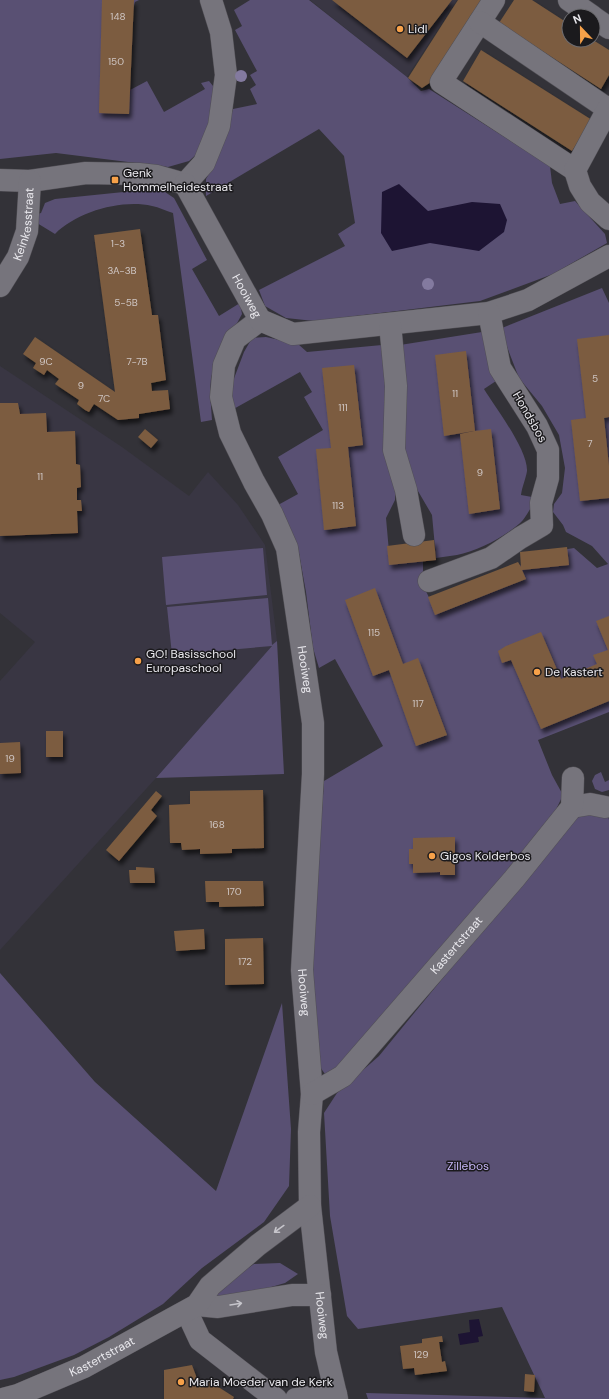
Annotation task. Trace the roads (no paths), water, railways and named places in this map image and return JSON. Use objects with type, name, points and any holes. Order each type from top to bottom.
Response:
[{"type":"street","points":[[0,180],[30,181],[86,173],[139,174],[157,176],[185,184],[204,163],[219,126],[226,75],[221,32],[211,0]]},
{"type":"street","points":[[494,0],[441,82],[574,183],[590,202],[609,219]]},
{"type":"street","points":[[569,0],[581,8]]},
{"type":"street","points":[[480,22],[608,108],[574,183]]},
{"type":"street","name":"Keinkesstraat","points":[[0,286],[18,256],[27,231],[30,181]]},
{"type":"street","name":"Hooiweg","points":[[185,184],[260,320],[235,339],[224,365],[221,397],[230,433],[254,482],[272,514],[287,548],[313,723],[313,774],[302,970],[312,1094],[309,1132],[310,1206],[326,1352],[336,1396]]},
{"type":"street","points":[[260,320],[293,334],[488,313],[528,300],[609,256]]},
{"type":"street","name":"Hondsbos","points":[[429,581],[491,558],[542,525],[541,503],[548,478],[548,450],[537,426],[500,368],[488,313]]},
{"type":"street","points":[[390,324],[396,386],[394,450],[406,490],[414,535]]},
{"type":"street","points":[[574,778],[572,807],[590,804],[606,807]]},
{"type":"street","name":"Kastertstraat","points":[[312,1094],[343,1076],[514,878],[572,807]]},
{"type":"street","name":"Kastertstraat","points":[[3,1399],[18,1395],[84,1367],[192,1308],[210,1286],[258,1245],[310,1206]]},
{"type":"street","points":[[276,1399],[200,1340],[192,1308],[218,1307],[292,1295],[320,1295]]},
{"type":"street","points":[[296,1399],[336,1396]]},
{"type":"place","name":"Lidl","points":[[400,29]]},
{"type":"place","name":"Genk Hommelheidestraat","points":[[115,180]]},
{"type":"place","name":"GO! Basisschool Europaschool","points":[[138,661]]},
{"type":"place","name":"De Kastert","points":[[537,672]]},
{"type":"place","name":"Gigos Kolderbos","points":[[432,856]]},
{"type":"place","name":"Maria Moeder van de Kerk","points":[[181,1382]]},
{"type":"park label","name":"Zillebos","points":[[468,1166]]}]
